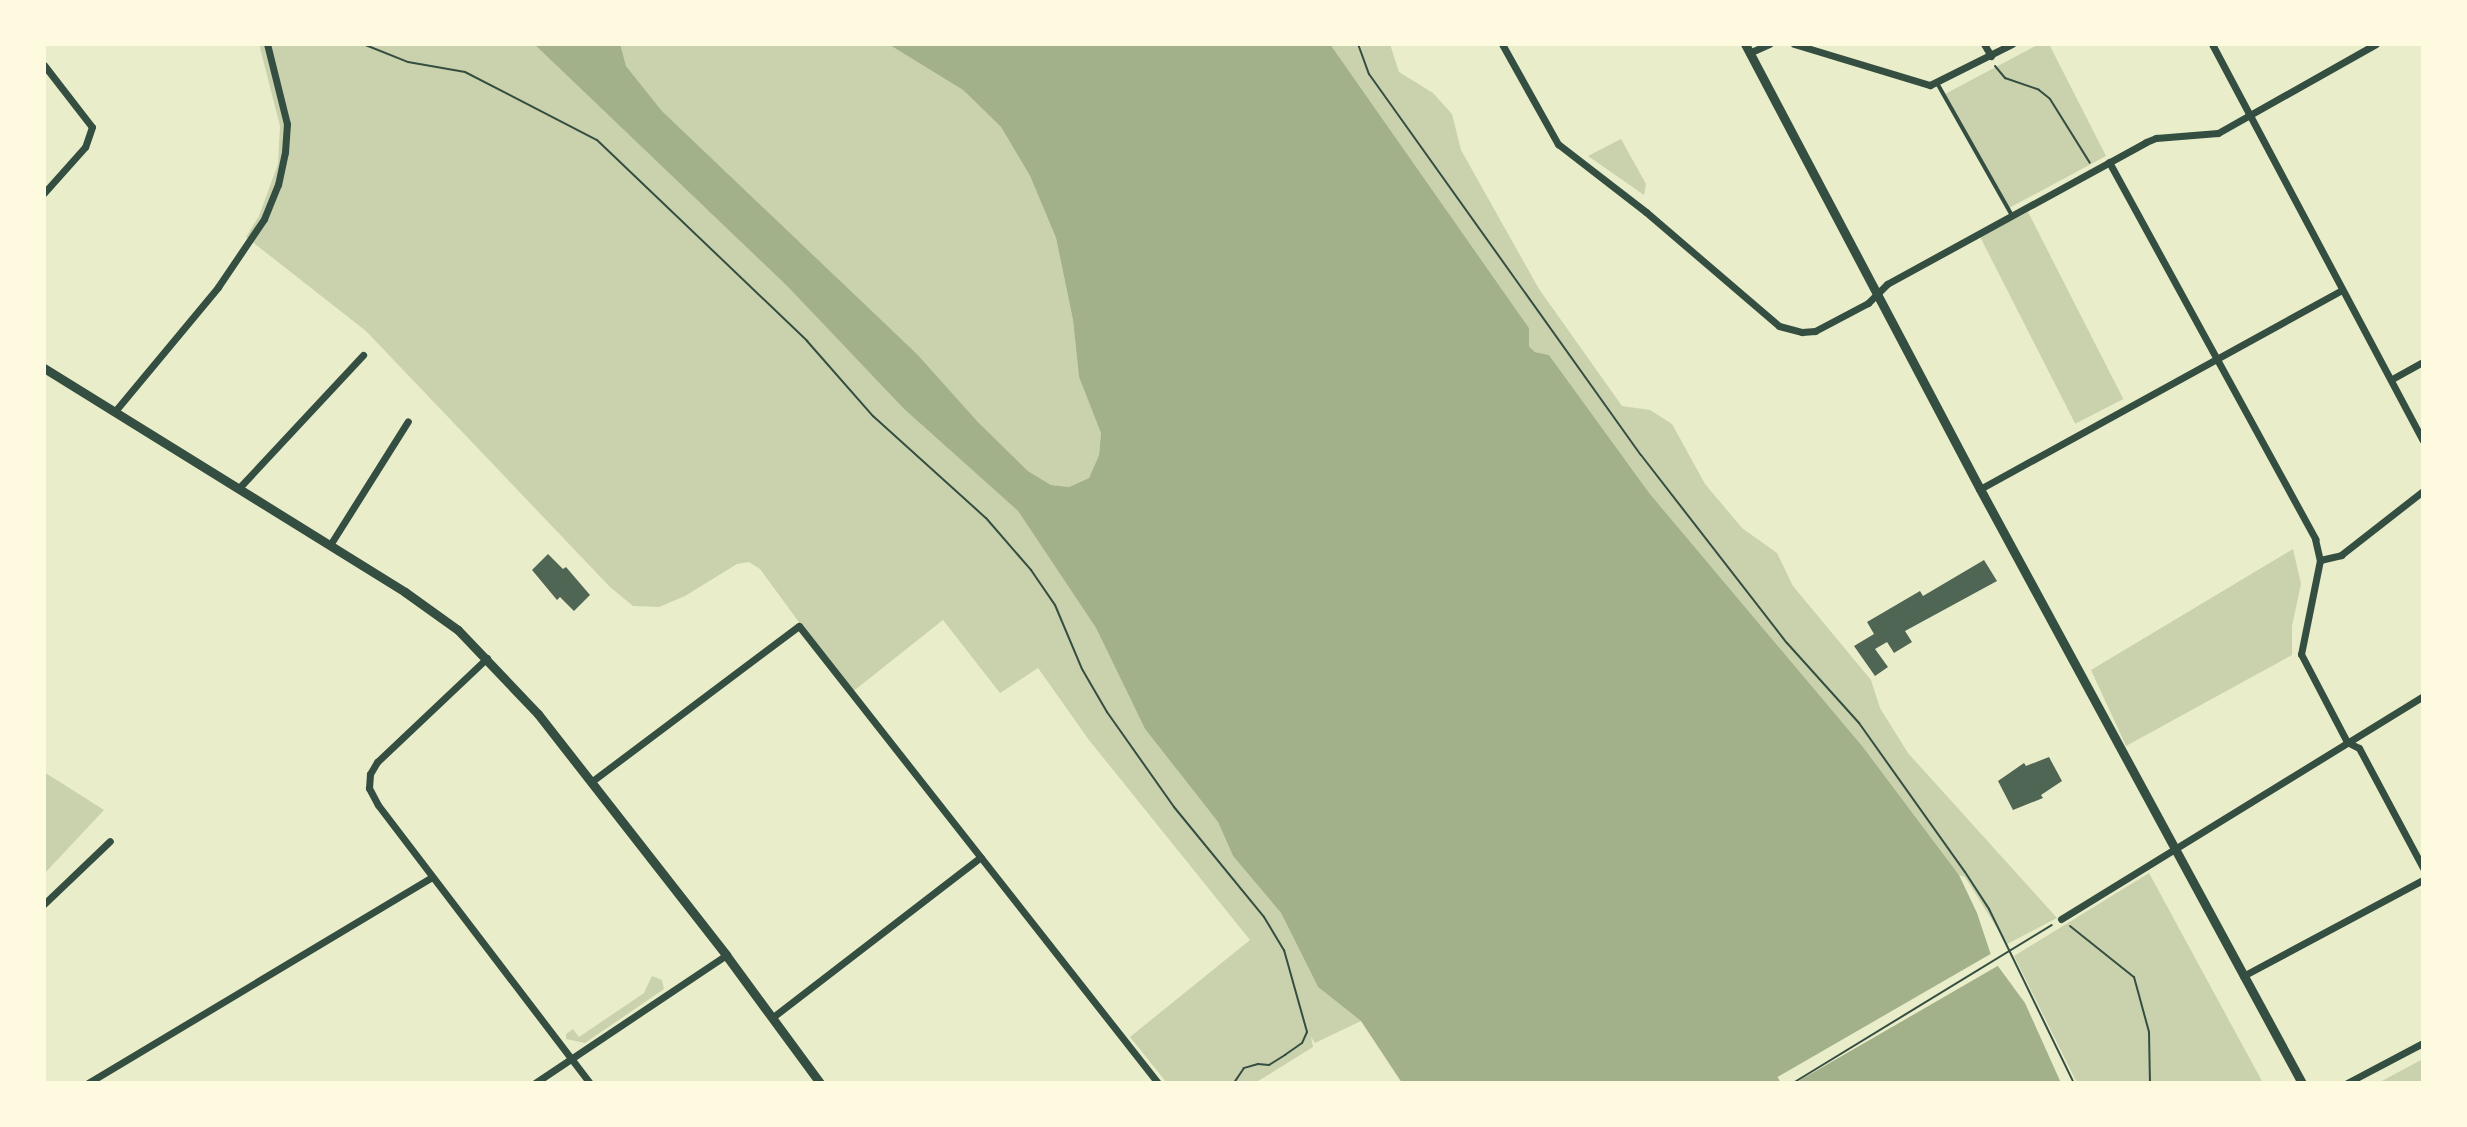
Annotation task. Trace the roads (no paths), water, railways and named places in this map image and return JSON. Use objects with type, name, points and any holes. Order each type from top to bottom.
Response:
[{"type":"street","points":[[116,410],[218,287],[269,208],[285,152],[287,124],[267,44]]},
{"type":"street","points":[[1502,44],[1558,144],[1644,210],[1779,326],[1791,331],[1815,331],[1868,303],[1887,284],[2156,138],[2218,133],[2376,44]]},
{"type":"street","points":[[1769,44],[1747,48],[1980,489],[2302,1083]]},
{"type":"street","points":[[1794,44],[1921,85],[1937,83],[2012,44]]},
{"type":"street","points":[[1984,44],[1991,56]]},
{"type":"street","points":[[2212,44],[2423,440]]},
{"type":"street","points":[[44,65],[92,127],[85,147],[44,193]]},
{"type":"street","points":[[2109,162],[2308,526],[2320,560],[2301,654],[2347,742],[2359,748],[2423,868]]},
{"type":"street","points":[[1980,489],[2342,290]]},
{"type":"street","points":[[239,488],[363,355]]},
{"type":"street","points":[[2392,379],[2423,362]]},
{"type":"street","points":[[44,368],[330,545],[458,630],[487,658],[591,782],[726,955],[820,1083]]},
{"type":"street","points":[[330,545],[408,421]]},
{"type":"street","points":[[2320,560],[2341,555],[2423,491]]},
{"type":"street","points":[[591,782],[799,626],[1158,1083]]},
{"type":"street","points":[[487,658],[377,762],[370,774],[369,788],[378,805],[590,1083]]},
{"type":"street","points":[[2061,919],[2423,696]]},
{"type":"street","points":[[44,904],[110,841]]},
{"type":"street","points":[[773,1017],[981,857]]},
{"type":"street","points":[[88,1083],[432,877]]},
{"type":"street","points":[[2243,976],[2423,880]]},
{"type":"street","points":[[535,1083],[726,955]]},
{"type":"street","points":[[2347,1083],[2423,1043]]},
{"type":"lane","points":[[1937,83],[2012,217]]}]
